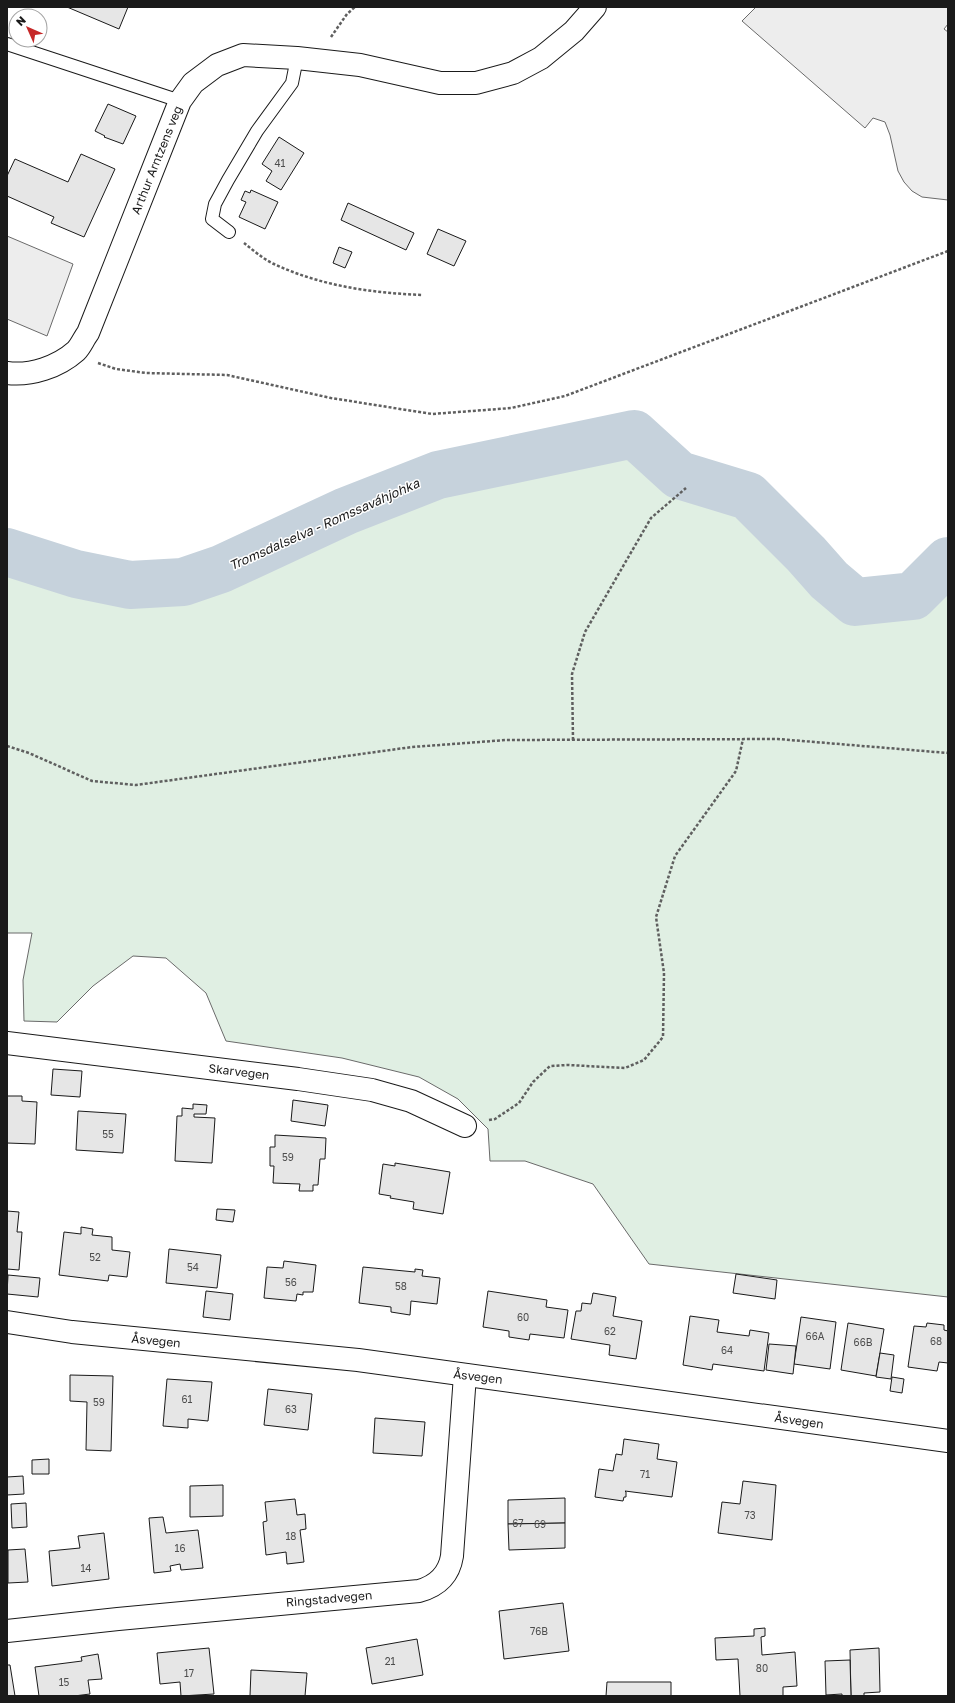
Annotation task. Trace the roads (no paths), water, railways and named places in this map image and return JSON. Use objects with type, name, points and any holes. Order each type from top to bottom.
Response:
[{"type":"street","name":"Arthur Arntzens veg","points":[[7,372],[18,374],[50,368],[76,350],[88,333],[180,101],[193,83],[217,66],[242,55],[297,58],[360,65],[440,83],[476,83],[513,73],[541,58],[574,31],[595,7]]},
{"type":"street","name":"Skarvegen","points":[[7,1042],[298,1079],[372,1090],[411,1101],[465,1126]]},
{"type":"street","name":"Åsvegen","points":[[7,1322],[79,1333],[358,1360],[948,1441]]},
{"type":"street","name":"Ringstadvegen","points":[[7,1631],[419,1591],[431,1587],[445,1574],[452,1556],[465,1375]]},
{"type":"lane","points":[[7,44],[180,101]]},
{"type":"lane","points":[[229,232],[212,219],[215,204],[257,131],[292,83],[297,58]]},
{"type":"waterway","name":"Tromsdalselva - Romssaváhjohka","points":[[7,552],[76,574],[130,585],[183,582],[221,569],[346,511],[438,475],[634,434],[679,475],[748,496],[806,554],[829,580],[855,602],[913,596],[948,561]]}]
